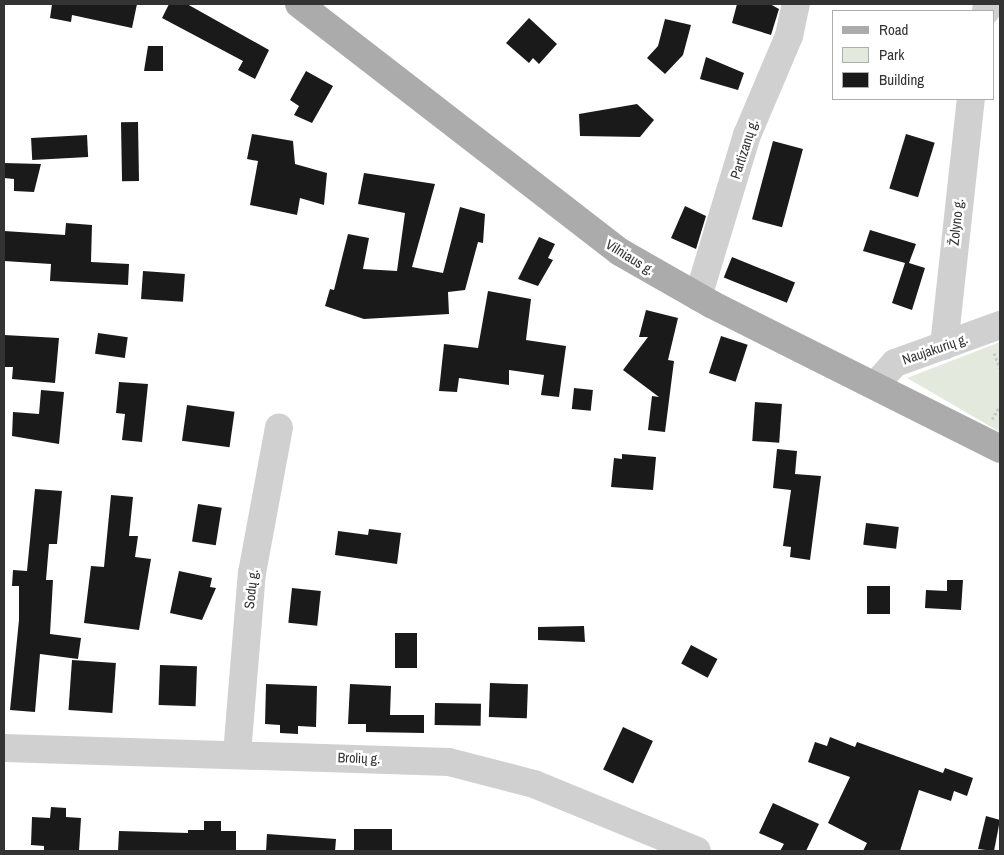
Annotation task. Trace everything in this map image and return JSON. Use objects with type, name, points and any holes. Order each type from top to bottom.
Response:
[{"type":"main road","name":"Vilniaus g.","points":[[298,4],[620,252],[698,296],[876,383],[1000,449]]},
{"type":"street","name":"Partizanų g.","points":[[698,296],[747,135],[789,36],[796,4]]},
{"type":"street","name":"Žolyno g.","points":[[944,346],[971,100]]},
{"type":"street","name":"Naujakurių g.","points":[[876,383],[895,363],[1000,325]]},
{"type":"street","name":"Sodų g.","points":[[237,754],[252,572],[279,427]]},
{"type":"street","name":"Brolių g.","points":[[4,748],[403,759],[486,769],[594,807],[698,851]]},
{"type":"green space","points":[[1000,342],[1000,432],[907,378]]},
{"type":"building","points":[[52,4],[137,4],[132,28],[72,15],[71,22],[50,18]]},
{"type":"building","points":[[169,4],[187,4],[269,50],[255,79],[238,70],[243,61],[162,18]]},
{"type":"building","points":[[737,4],[770,4],[779,9],[771,35],[732,23]]},
{"type":"building","points":[[529,18],[557,44],[539,64],[533,58],[529,63],[506,43]]},
{"type":"building","points":[[665,19],[691,25],[683,55],[665,74],[647,58],[658,46]]},
{"type":"building","points":[[148,46],[163,46],[163,71],[144,71]]},
{"type":"building","points":[[706,57],[744,73],[738,90],[700,79]]},
{"type":"building","points":[[306,71],[333,86],[312,123],[294,115],[299,106],[290,100]]},
{"type":"building","points":[[637,104],[654,120],[640,137],[580,136],[579,114]]},
{"type":"building","points":[[121,122],[138,122],[139,181],[122,181]]},
{"type":"building","points":[[252,134],[293,141],[295,164],[327,173],[324,205],[300,198],[297,215],[250,205],[258,161],[247,159]]},
{"type":"building","points":[[906,134],[935,143],[918,197],[889,189]]},
{"type":"building","points":[[87,135],[88,157],[32,160],[31,138]]},
{"type":"building","points":[[773,141],[803,149],[782,227],[752,219]]},
{"type":"building","points":[[4,163],[41,164],[34,192],[14,191],[14,179],[4,178]]},
{"type":"building","points":[[364,173],[435,184],[412,267],[443,273],[460,207],[485,214],[483,243],[478,242],[465,290],[448,292],[449,314],[364,319],[325,306],[330,289],[334,290],[348,234],[369,238],[363,269],[397,271],[405,213],[358,204]]},
{"type":"building","points":[[685,206],[706,216],[696,249],[671,238]]},
{"type":"building","points":[[66,223],[92,225],[91,262],[129,264],[128,285],[50,281],[51,264],[4,261],[4,231],[65,235]]},
{"type":"building","points":[[870,230],[916,244],[909,263],[925,268],[912,310],[892,303],[905,263],[863,251]]},
{"type":"building","points":[[539,237],[555,244],[548,258],[553,260],[538,286],[518,279]]},
{"type":"building","points":[[732,257],[795,282],[787,303],[724,277]]},
{"type":"building","points":[[143,271],[185,274],[183,302],[141,299]]},
{"type":"building","points":[[488,291],[531,299],[526,340],[566,346],[559,397],[541,395],[544,375],[509,370],[509,385],[459,378],[457,392],[439,391],[444,344],[478,348]]},
{"type":"building","points":[[646,310],[678,318],[668,360],[674,361],[665,432],[648,430],[652,396],[659,397],[623,370],[648,337],[639,337]]},
{"type":"building","points":[[98,333],[128,337],[125,358],[95,354]]},
{"type":"building","points":[[4,335],[59,338],[55,383],[12,379],[13,367],[4,367]]},
{"type":"building","points":[[721,336],[748,345],[736,382],[709,373]]},
{"type":"building","points":[[119,382],[148,384],[142,442],[122,440],[125,414],[116,413]]},
{"type":"building","points":[[574,388],[593,390],[591,411],[572,409]]},
{"type":"building","points":[[41,390],[64,392],[59,444],[12,436],[13,412],[39,414]]},
{"type":"building","points":[[755,402],[782,404],[779,443],[752,441]]},
{"type":"building","points":[[187,405],[235,412],[230,447],[182,441]]},
{"type":"building","points":[[777,449],[797,451],[795,474],[821,476],[810,560],[790,557],[791,547],[783,546],[791,490],[773,488]]},
{"type":"building","points":[[622,454],[656,457],[653,490],[611,487],[614,458],[622,459]]},
{"type":"building","points":[[35,489],[62,491],[57,544],[49,544],[46,580],[53,580],[50,634],[81,638],[78,659],[40,654],[35,712],[10,710],[19,620],[19,586],[12,586],[13,570],[27,571]]},
{"type":"building","points":[[111,495],[133,497],[129,536],[138,536],[135,557],[151,559],[139,630],[84,623],[91,566],[104,567]]},
{"type":"building","points":[[198,504],[222,508],[216,545],[192,542]]},
{"type":"building","points":[[866,523],[899,527],[896,549],[863,545]]},
{"type":"building","points":[[369,529],[401,533],[397,564],[335,555],[338,531],[368,535]]},
{"type":"building","points":[[179,571],[212,578],[210,587],[216,588],[202,620],[170,613]]},
{"type":"building","points":[[947,580],[963,580],[961,610],[925,608],[926,590],[947,591]]},
{"type":"building","points":[[867,586],[890,586],[890,614],[867,614]]},
{"type":"building","points":[[292,588],[321,591],[317,626],[288,623]]},
{"type":"building","points":[[584,626],[585,642],[538,640],[538,627]]},
{"type":"building","points":[[395,633],[417,633],[417,668],[395,668]]},
{"type":"building","points":[[691,645],[717,659],[708,678],[681,664]]},
{"type":"building","points":[[72,660],[116,663],[112,713],[69,710]]},
{"type":"building","points":[[160,665],[197,666],[196,706],[159,705]]},
{"type":"building","points":[[490,683],[528,684],[527,718],[489,717]]},
{"type":"building","points":[[266,684],[317,686],[316,727],[298,726],[298,734],[280,733],[280,725],[265,724]]},
{"type":"building","points":[[350,684],[391,686],[390,715],[424,715],[424,733],[366,732],[366,724],[348,724]]},
{"type":"building","points":[[435,703],[481,704],[481,726],[435,725]]},
{"type":"building","points":[[623,727],[653,741],[633,784],[603,770]]},
{"type":"building","points":[[830,737],[855,747],[857,742],[943,773],[945,768],[973,778],[967,796],[954,791],[951,801],[919,790],[900,851],[863,851],[867,843],[828,823],[850,777],[808,762],[815,742],[827,746]]},
{"type":"building","points":[[773,803],[819,824],[806,851],[780,851],[784,844],[759,833]]},
{"type":"building","points":[[51,807],[66,808],[66,817],[81,818],[79,851],[44,851],[44,846],[31,845],[32,817],[50,818]]},
{"type":"building","points":[[986,816],[1000,820],[994,851],[978,849]]},
{"type":"building","points":[[204,821],[221,821],[221,831],[236,831],[236,851],[118,851],[119,831],[188,833],[188,830],[204,830]]},
{"type":"building","points":[[354,829],[392,829],[392,851],[354,851]]},
{"type":"building","points":[[267,834],[336,839],[335,851],[266,851]]}]
